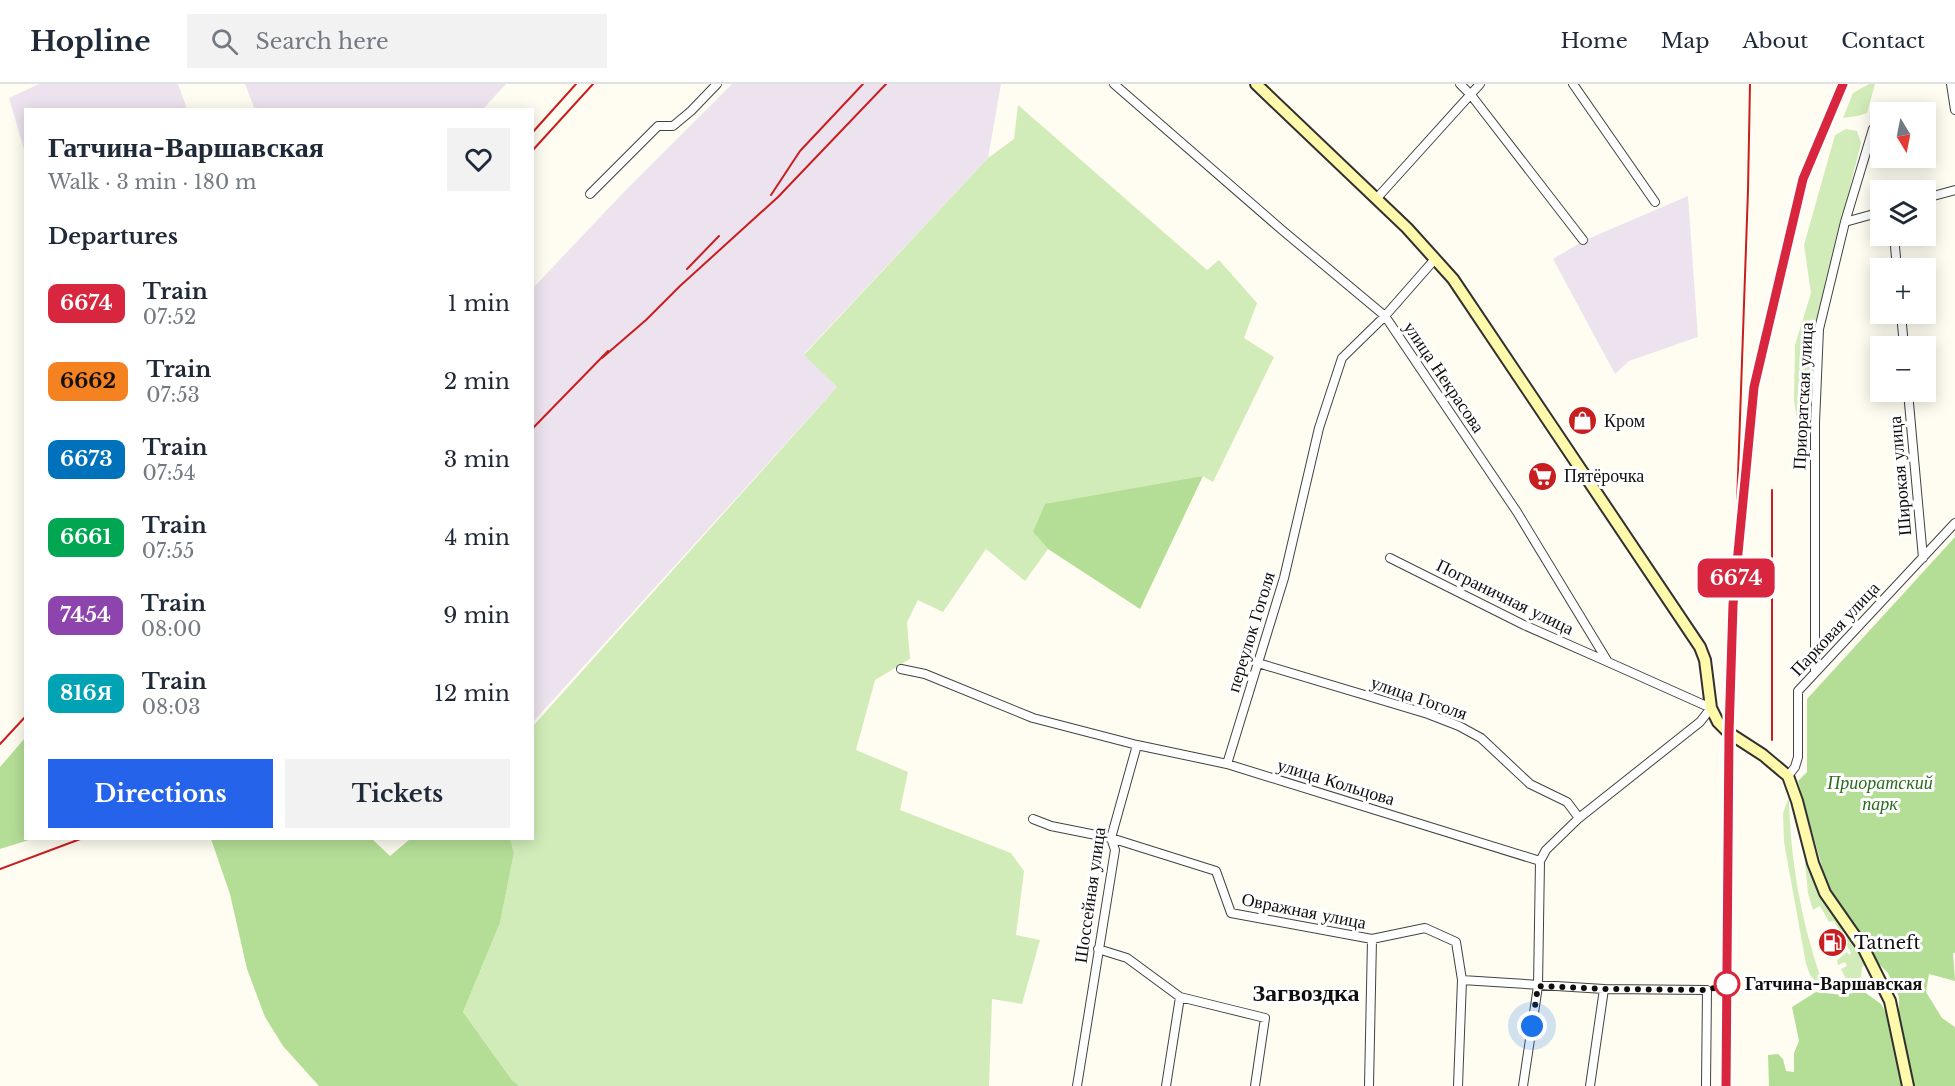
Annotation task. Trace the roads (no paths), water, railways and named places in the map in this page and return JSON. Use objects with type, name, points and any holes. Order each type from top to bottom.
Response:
[{"type":"main road","points":[[1256,84],[1377,198],[1453,279],[1700,647],[1705,660],[1711,708],[1718,722],[1788,776],[1813,863],[1825,893],[1864,949],[1890,1001],[1908,1086]]},
{"type":"street","points":[[590,194],[658,126],[673,126],[717,84]]},
{"type":"street","name":"улица Некрасова","points":[[1114,84],[1385,316],[1517,512],[1608,662]]},
{"type":"street","points":[[1460,84],[1471,95],[1583,240]]},
{"type":"street","points":[[1377,198],[1480,84]]},
{"type":"street","points":[[1573,84],[1655,202]]},
{"type":"street","points":[[1951,84],[1955,110]]},
{"type":"street","name":"Приоратская улица","points":[[1815,672],[1815,423],[1819,329],[1845,222],[1870,139]]},
{"type":"street","points":[[1936,195],[1955,190]]},
{"type":"street","points":[[1845,222],[1870,215]]},
{"type":"street","name":"переулок Гоголя","points":[[1227,764],[1284,578],[1319,428],[1342,358],[1385,316],[1435,259]]},
{"type":"street","name":"Широкая улица","points":[[1909,402],[1923,558]]},
{"type":"street","name":"Парковая улица","points":[[1788,776],[1795,767],[1798,757],[1798,691],[1955,523]]},
{"type":"street","name":"Пограничная улица","points":[[1390,558],[1524,625],[1608,662]]},
{"type":"street","points":[[1523,1086],[1538,986],[1540,861],[1546,850],[1579,818],[1700,722],[1711,708],[1608,662]]},
{"type":"street","name":"улица Гоголя","points":[[1258,663],[1428,714],[1459,726],[1481,738],[1530,784],[1566,802],[1579,818]]},
{"type":"street","name":"улица Кольцова","points":[[902,669],[925,674],[1033,718],[1137,745],[1227,764],[1540,861]]},
{"type":"street","name":"Шоссейная улица","points":[[1077,1086],[1115,850],[1111,838],[1137,745]]},
{"type":"street","name":"Овражная улица","points":[[1034,819],[1051,826],[1111,838],[1216,871],[1231,913],[1372,939],[1425,928],[1456,942],[1462,981]]},
{"type":"street","points":[[1369,1086],[1372,939]]},
{"type":"street","points":[[1098,949],[1127,958],[1180,997],[1265,1018],[1255,1086]]},
{"type":"street","points":[[1458,1086],[1462,981],[1604,989],[1707,990],[1706,1086]]},
{"type":"street","points":[[1590,1086],[1604,989]]},
{"type":"street","points":[[1166,1086],[1180,997]]},
{"type":"railway","points":[[534,131],[576,84]]},
{"type":"railway","points":[[534,149],[593,84]]},
{"type":"railway","points":[[771,195],[800,151],[863,84]]},
{"type":"railway","points":[[602,358],[778,197],[886,84]]},
{"type":"railway","points":[[1726,1086],[1729,733],[1750,84]]},
{"type":"railway","points":[[1745,470],[1754,387],[1803,179],[1843,84]]},
{"type":"railway","points":[[687,269],[719,236]]},
{"type":"railway","points":[[534,427],[608,351]]},
{"type":"railway","points":[[1772,490],[1772,740]]},
{"type":"railway","points":[[0,744],[24,718]]},
{"type":"railway","points":[[0,869],[78,840]]},
{"type":"train","name":"6674","points":[[1726,1086],[1729,733],[1733,605],[1754,387],[1803,179],[1843,84]]},
{"type":"place","name":"Кром","points":[[1583,421]]},
{"type":"place","name":"Пятёрочка","points":[[1543,476]]},
{"type":"place","name":"Tatneft","points":[[1833,943]]},
{"type":"place","name":"Гатчина-Варшавская","points":[[1727,984]]},
{"type":"district","name":"Загвоздка","points":[[1306,993]]},
{"type":"park label","name":"Приоратский парк","points":[[1880,793]]}]
